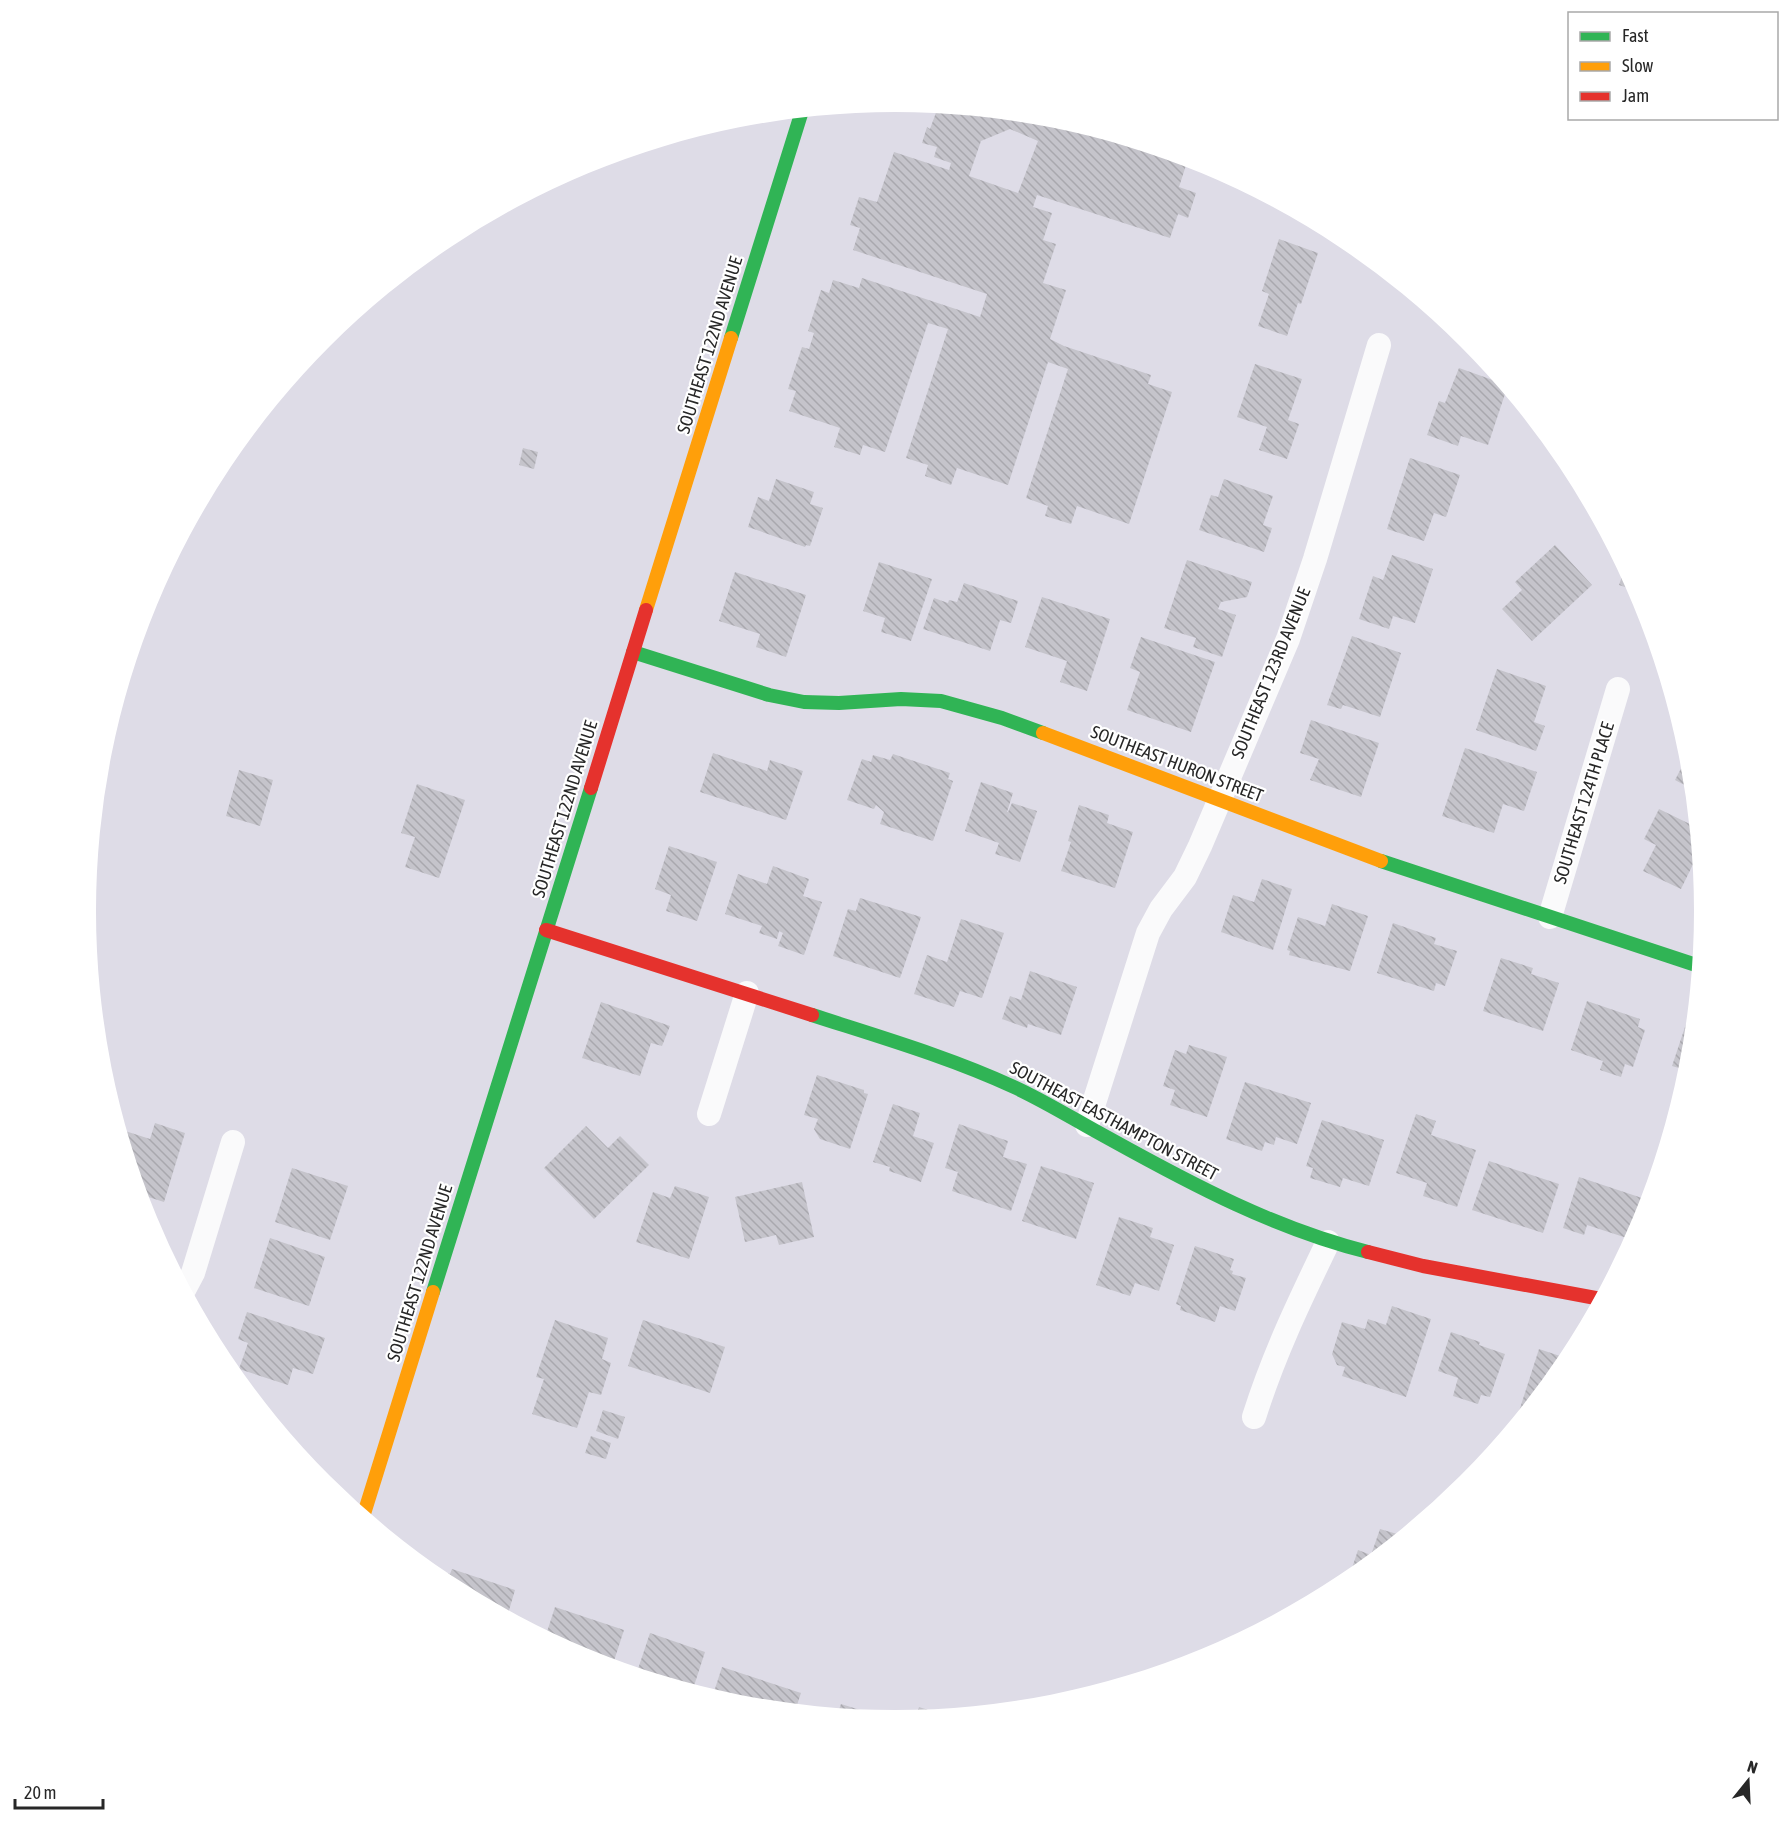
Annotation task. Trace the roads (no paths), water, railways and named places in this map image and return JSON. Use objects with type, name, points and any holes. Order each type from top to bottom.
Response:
[{"type":"street","name":"SOUTHEAST 122ND AVENUE","points":[[365,1509],[800,118]]},
{"type":"street","name":"SOUTHEAST 123RD AVENUE","points":[[1087,1125],[1148,933],[1161,909],[1185,877],[1288,639],[1315,559],[1379,345]]},
{"type":"street","name":"SOUTHEAST HURON STREET","points":[[633,652],[769,695],[804,702],[839,703],[901,699],[941,701],[1002,718],[1355,852],[1692,964]]},
{"type":"street","name":"SOUTHEAST 124TH PLACE","points":[[1550,917],[1618,688]]},
{"type":"street","name":"SOUTHEAST EASTHAMPTON STREET","points":[[546,930],[928,1052],[1015,1086],[1177,1176],[1240,1206],[1328,1242],[1423,1266],[1594,1298]]},
{"type":"street","points":[[709,1114],[747,993]]},
{"type":"street","points":[[188,1283],[193,1273],[233,1142]]},
{"type":"street","points":[[1254,1418],[1269,1370],[1328,1242]]}]
